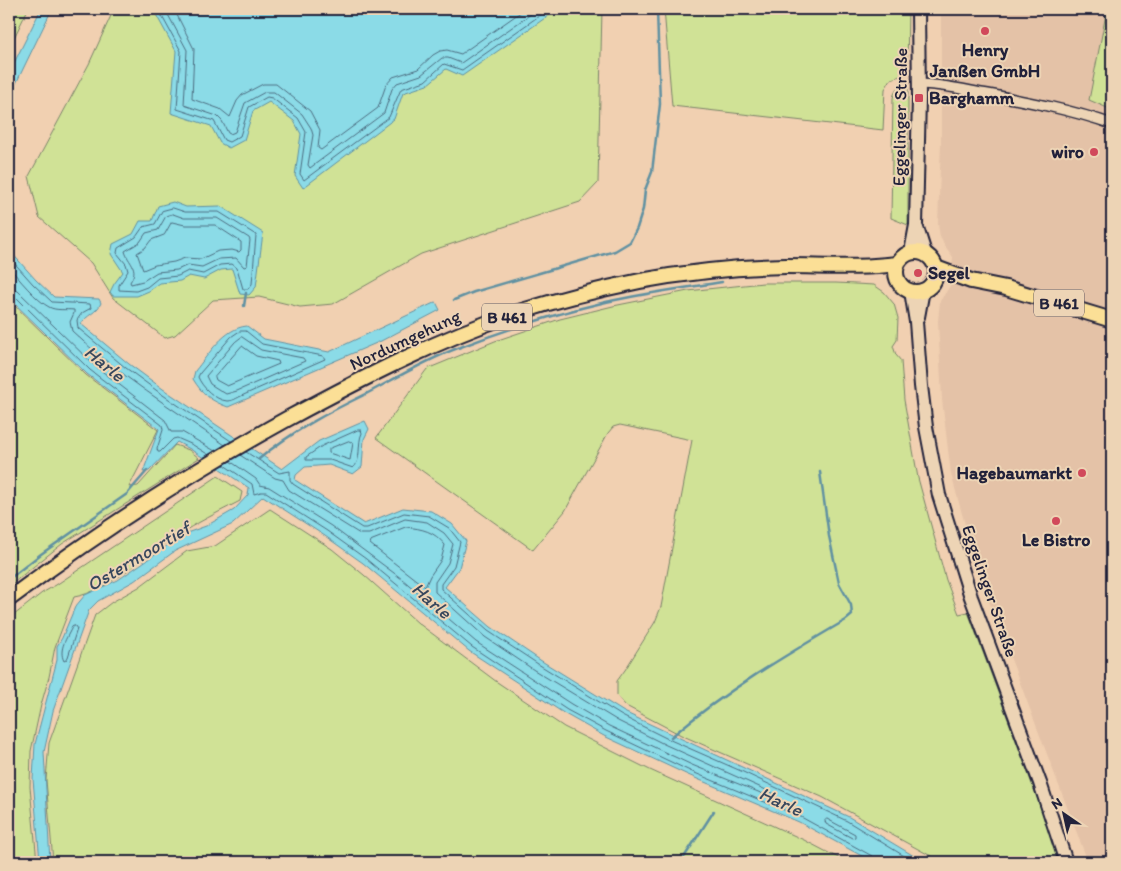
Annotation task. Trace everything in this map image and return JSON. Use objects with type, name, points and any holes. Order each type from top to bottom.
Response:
[{"type":"main road","points":[[918,253],[934,262],[935,274],[932,284],[917,291],[900,283],[897,271],[901,259],[918,253]]},
{"type":"main road","name":"Nordumgehung","points":[[9,599],[88,542],[252,439],[332,395],[416,354],[467,332],[541,306],[640,281],[699,272],[785,266],[870,268],[897,271]]},
{"type":"main road","name":"B 461","points":[[935,274],[1006,288],[1112,320]]},
{"type":"street","name":"Eggelinger Straße","points":[[918,9],[916,225],[918,253]]},
{"type":"street","points":[[918,84],[941,86],[1031,103],[1076,113],[1112,124]]},
{"type":"street","name":"Eggelinger Straße","points":[[917,291],[916,322],[921,386],[926,427],[939,495],[971,597],[1040,783],[1066,862]]},
{"type":"shaded area","points":[[941,9],[1112,9],[1112,862],[1088,862],[979,575],[951,474],[942,400],[938,321],[940,301],[950,286],[953,257],[940,237],[938,224],[941,142]]},
{"type":"green space","points":[[9,9],[28,9],[9,48]]},
{"type":"green space","points":[[114,9],[602,9],[598,183],[580,202],[421,254],[333,304],[300,307],[259,297],[213,300],[175,335],[165,338],[113,298],[91,263],[39,217],[29,176],[89,64]]},
{"type":"green space","points":[[664,9],[908,9],[907,74],[891,79],[885,89],[883,130],[672,106]]},
{"type":"green space","points":[[1107,9],[1112,9],[1112,110],[1089,100]]},
{"type":"green space","points":[[908,85],[908,225],[891,218],[893,98],[898,88]]},
{"type":"green space","points":[[763,283],[874,285],[884,292],[894,304],[898,318],[897,340],[893,346],[896,355],[901,361],[904,400],[918,478],[946,580],[959,614],[968,612],[1061,862],[942,862],[822,797],[681,735],[626,706],[617,696],[617,681],[655,622],[661,607],[692,440],[620,425],[613,427],[565,511],[533,550],[376,438],[427,369],[495,341],[560,319],[613,306],[688,291]]},
{"type":"green space","points":[[9,300],[86,375],[158,430],[129,487],[138,486],[175,445],[189,450],[199,458],[62,544],[9,586]]},
{"type":"green space","points":[[218,476],[242,492],[240,501],[184,531],[100,588],[74,597],[55,647],[31,751],[30,787],[37,862],[9,862],[9,619],[42,593]]},
{"type":"green space","points":[[270,509],[332,549],[418,623],[497,682],[564,727],[650,770],[804,840],[846,862],[53,862],[46,780],[49,743],[95,615],[112,602],[139,587],[187,551],[215,546]]},
{"type":"water","points":[[41,9],[52,9],[9,98],[9,73]]},
{"type":"water","points":[[153,9],[558,9],[462,76],[446,69],[427,85],[403,93],[394,119],[303,188],[295,176],[301,134],[294,121],[269,102],[253,111],[244,140],[229,148],[220,143],[211,126],[171,113],[176,51]]},
{"type":"water","points":[[173,202],[186,207],[220,206],[263,233],[256,287],[249,295],[240,294],[232,269],[221,270],[204,279],[189,276],[180,281],[160,283],[149,291],[137,296],[113,296],[110,292],[123,272],[111,254],[113,244],[133,234],[140,221],[152,221],[158,206]]},
{"type":"water","name":"Harle","points":[[9,250],[54,297],[99,299],[101,303],[99,306],[81,324],[129,364],[163,389],[282,469],[319,441],[365,421],[369,429],[364,439],[362,467],[353,474],[329,465],[305,467],[296,475],[295,480],[364,524],[403,508],[431,511],[452,524],[466,541],[459,568],[445,587],[491,627],[624,712],[849,817],[924,862],[873,862],[799,822],[688,775],[604,736],[565,714],[469,651],[363,563],[263,496],[233,524],[175,551],[134,581],[98,601],[89,610],[53,711],[44,752],[50,862],[40,862],[33,779],[35,744],[57,660],[57,646],[75,607],[85,595],[118,580],[184,534],[206,526],[234,510],[248,495],[249,488],[177,442],[149,471],[143,472],[159,429],[87,374],[9,298]]},
{"type":"water","points":[[436,302],[440,310],[381,341],[228,407],[208,396],[193,379],[195,371],[218,343],[231,331],[239,328],[247,326],[264,339],[329,352]]},
{"type":"waterway","points":[[454,300],[474,292],[615,251],[630,242],[643,209],[645,190],[652,172],[660,104],[657,9]]},
{"type":"waterway","points":[[259,459],[297,431],[324,415],[458,348],[532,322],[588,306],[635,296],[722,282]]},
{"type":"waterway","points":[[244,306],[246,293]]},
{"type":"waterway","points":[[9,579],[41,554],[127,494],[147,471]]},
{"type":"waterway","points":[[671,737],[734,689],[852,615],[851,605],[839,583],[829,536],[820,472]]},
{"type":"waterway","points":[[681,862],[714,811]]},
{"type":"place","name":"Henry Janßen GmbH","points":[[985,31]]},
{"type":"place","name":"Barghamm","points":[[919,98]]},
{"type":"place","name":"wiro","points":[[1094,152]]},
{"type":"place","name":"Segel","points":[[918,273]]},
{"type":"place","name":"Hagebaumarkt","points":[[1082,473]]},
{"type":"place","name":"Le Bistro","points":[[1056,521]]},
{"type":"water label","name":"Ostermoortief","points":[[138,556]]}]
